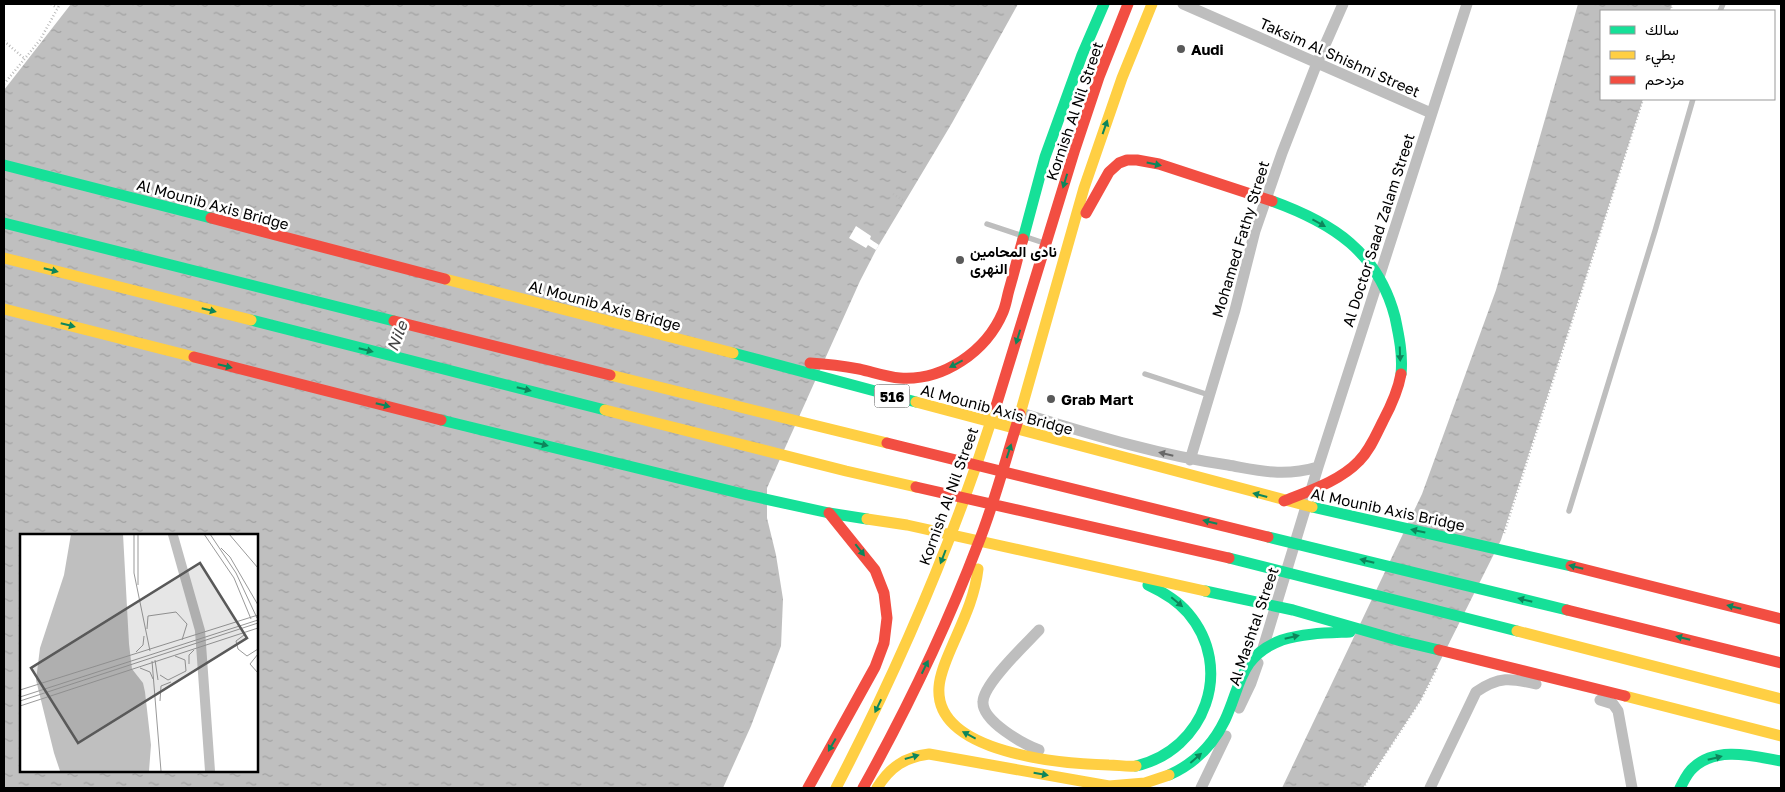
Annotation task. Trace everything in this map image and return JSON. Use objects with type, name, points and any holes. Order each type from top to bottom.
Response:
[{"type":"highway","points":[[775,364],[825,364],[904,378],[924,378],[962,361],[979,347],[993,331],[1003,312],[1045,157],[1104,4]]},
{"type":"highway","name":"Kornish Al Nil Street","points":[[836,788],[893,672],[939,567],[973,476],[1090,101],[1128,4]]},
{"type":"highway","points":[[863,788],[888,743],[937,644],[979,543],[1021,414],[1084,188],[1122,78],[1152,4]]},
{"type":"highway","points":[[1067,248],[1108,173],[1119,163],[1135,160],[1161,165],[1271,202],[1321,223],[1345,239],[1367,259],[1382,282],[1394,313],[1400,342],[1401,371],[1391,406],[1374,440],[1356,464],[1334,478],[1284,501]]},
{"type":"highway","name":"Al Mounib Axis Bridge","points":[[4,165],[775,364],[1284,501],[1532,556],[1781,619]]},
{"type":"highway","points":[[4,223],[724,403],[1781,663]]},
{"type":"highway","points":[[4,258],[846,471],[1248,562],[1781,699]]},
{"type":"highway","points":[[4,309],[333,393],[727,490],[829,513],[907,525],[1293,610],[1363,631],[1781,736]]},
{"type":"highway","points":[[808,788],[875,666],[884,643],[887,618],[884,593],[875,570],[829,513]]},
{"type":"highway","points":[[979,543],[979,563],[971,603],[942,674],[938,695],[945,715],[960,730],[984,743],[1014,752],[1076,763],[1138,766],[1163,757],[1185,740],[1201,719],[1210,694],[1212,667],[1206,641],[1193,618],[1174,599],[1151,586],[1101,567]]},
{"type":"highway","points":[[877,788],[886,773],[895,765],[917,755],[929,754],[1110,786],[1136,785],[1162,779],[1178,772],[1192,762],[1216,736],[1225,721],[1242,672],[1262,650],[1275,642],[1290,637],[1363,631]]},
{"type":"highway","points":[[1680,788],[1693,767],[1711,757],[1732,754],[1781,761]]},
{"type":"street","name":"Taksim Al Shishni Street","points":[[1183,4],[1200,7],[1317,63],[1431,113]]},
{"type":"street","name":"Mohamed Fathy Street","points":[[1190,460],[1235,310],[1256,232],[1271,202],[1317,63],[1342,4]]},
{"type":"street","name":"Al Doctor Saad Zalam Street","points":[[1318,467],[1431,113],[1468,4]]},
{"type":"street","points":[[1021,414],[1190,460],[1287,473],[1318,467]]},
{"type":"street","name":"Al Mashtal Street","points":[[1200,788],[1251,683],[1272,624],[1318,467]]},
{"type":"street","points":[[1039,630],[1000,671],[982,699],[987,715],[1008,733],[1031,747],[1056,758],[1109,770],[1136,768],[1163,762],[1203,734],[1223,741]]},
{"type":"street","points":[[1430,788],[1476,692],[1489,683],[1504,679],[1607,701],[1613,704],[1618,711],[1632,788]]},
{"type":"lane","points":[[1569,511],[1638,289],[1694,100]]},
{"type":"lane","points":[[987,224],[1046,244]]},
{"type":"lane","points":[[1145,374],[1209,395]]},
{"type":"path","points":[[51,4],[57,8]]},
{"type":"path","points":[[4,84],[40,40],[60,4]]},
{"type":"path","points":[[4,41],[24,59]]},
{"type":"path","points":[[1502,540],[1643,100]]},
{"type":"path","points":[[893,194],[904,201]]},
{"type":"path","points":[[1363,788],[1420,701],[1437,667]]},
{"type":"water","name":"Nile","points":[[71,4],[1018,4],[952,123],[876,250],[860,281],[767,488],[767,518],[776,555],[783,599],[781,646],[751,726],[723,788],[4,788],[4,90]]},
{"type":"water","points":[[1578,4],[1672,4],[1670,10],[1600,10],[1600,100],[1643,100],[1501,540],[1420,701],[1363,788],[1282,788],[1422,494],[1496,290]]},
{"type":"pier","points":[[856,226],[871,236],[870,239],[879,245],[876,250],[868,245],[866,248],[849,238]]},
{"type":"traffic: fast","points":[[1023,239],[1045,157],[1082,55],[1104,4]]},
{"type":"traffic: fast","points":[[4,165],[211,218]]},
{"type":"traffic: fast","points":[[1272,201],[1315,219],[1333,230],[1365,258],[1387,294],[1395,317],[1401,353],[1401,374]]},
{"type":"traffic: fast","points":[[4,223],[394,321]]},
{"type":"traffic: fast","points":[[251,320],[605,410]]},
{"type":"traffic: fast","points":[[733,353],[916,402]]},
{"type":"traffic: fast","points":[[441,420],[747,495],[829,513],[867,519]]},
{"type":"traffic: fast","points":[[1312,507],[1571,566]]},
{"type":"traffic: fast","points":[[1268,537],[1567,610]]},
{"type":"traffic: fast","points":[[1229,558],[1517,631]]},
{"type":"traffic: fast","points":[[1136,766],[1160,757],[1180,743],[1195,725],[1206,704],[1210,681],[1209,658],[1202,635],[1188,613],[1179,604],[1148,585]]},
{"type":"traffic: fast","points":[[1205,591],[1293,610],[1439,650]]},
{"type":"traffic: fast","points":[[1169,775],[1195,759],[1215,738],[1225,720],[1243,673],[1257,654],[1282,640],[1290,638],[1350,632]]},
{"type":"traffic: fast","points":[[1680,788],[1691,770],[1702,761],[1713,757],[1735,754],[1781,761]]},
{"type":"traffic: slow","points":[[1020,414],[1084,188],[1122,78],[1152,4]]},
{"type":"traffic: slow","points":[[4,258],[251,320]]},
{"type":"traffic: slow","points":[[445,279],[733,353]]},
{"type":"traffic: slow","points":[[4,309],[194,357]]},
{"type":"traffic: slow","points":[[610,375],[887,443]]},
{"type":"traffic: slow","points":[[916,402],[1312,507]]},
{"type":"traffic: slow","points":[[836,788],[860,742],[924,601],[980,456],[996,406]]},
{"type":"traffic: slow","points":[[605,410],[916,487]]},
{"type":"traffic: slow","points":[[867,519],[907,525],[1205,591]]},
{"type":"traffic: slow","points":[[978,569],[972,598],[942,671],[939,687],[943,710],[957,727],[979,741],[1005,751],[1063,762],[1136,766]]},
{"type":"traffic: slow","points":[[1517,631],[1781,699]]},
{"type":"traffic: slow","points":[[1625,696],[1781,736]]},
{"type":"traffic: slow","points":[[877,788],[887,774],[899,764],[920,755],[929,754],[1109,786],[1145,783],[1169,775]]},
{"type":"traffic: jam","points":[[996,406],[1075,149],[1099,77],[1128,4]]},
{"type":"traffic: jam","points":[[1086,213],[1109,172],[1119,163],[1127,160],[1159,164],[1272,201]]},
{"type":"traffic: jam","points":[[211,218],[445,279]]},
{"type":"traffic: jam","points":[[810,363],[853,368],[885,376],[916,378],[932,375],[961,361],[986,340],[1003,312],[1023,239]]},
{"type":"traffic: jam","points":[[394,321],[610,375]]},
{"type":"traffic: jam","points":[[194,357],[441,420]]},
{"type":"traffic: jam","points":[[1284,501],[1334,480],[1363,457],[1389,410],[1401,374]]},
{"type":"traffic: jam","points":[[863,788],[910,698],[953,606],[990,512],[1020,414]]},
{"type":"traffic: jam","points":[[887,443],[1268,537]]},
{"type":"traffic: jam","points":[[916,487],[1229,558]]},
{"type":"traffic: jam","points":[[808,788],[875,667],[884,643],[887,618],[884,593],[875,570],[829,513]]},
{"type":"traffic: jam","points":[[1571,566],[1781,619]]},
{"type":"traffic: jam","points":[[1567,610],[1781,663]]},
{"type":"traffic: jam","points":[[1439,650],[1625,696]]},
{"type":"place","name":"Audi","points":[[1181,49]]},
{"type":"place","name":"نادى المحامين النهرى","points":[[960,260]]},
{"type":"place","name":"Grab Mart","points":[[1051,399]]}]
